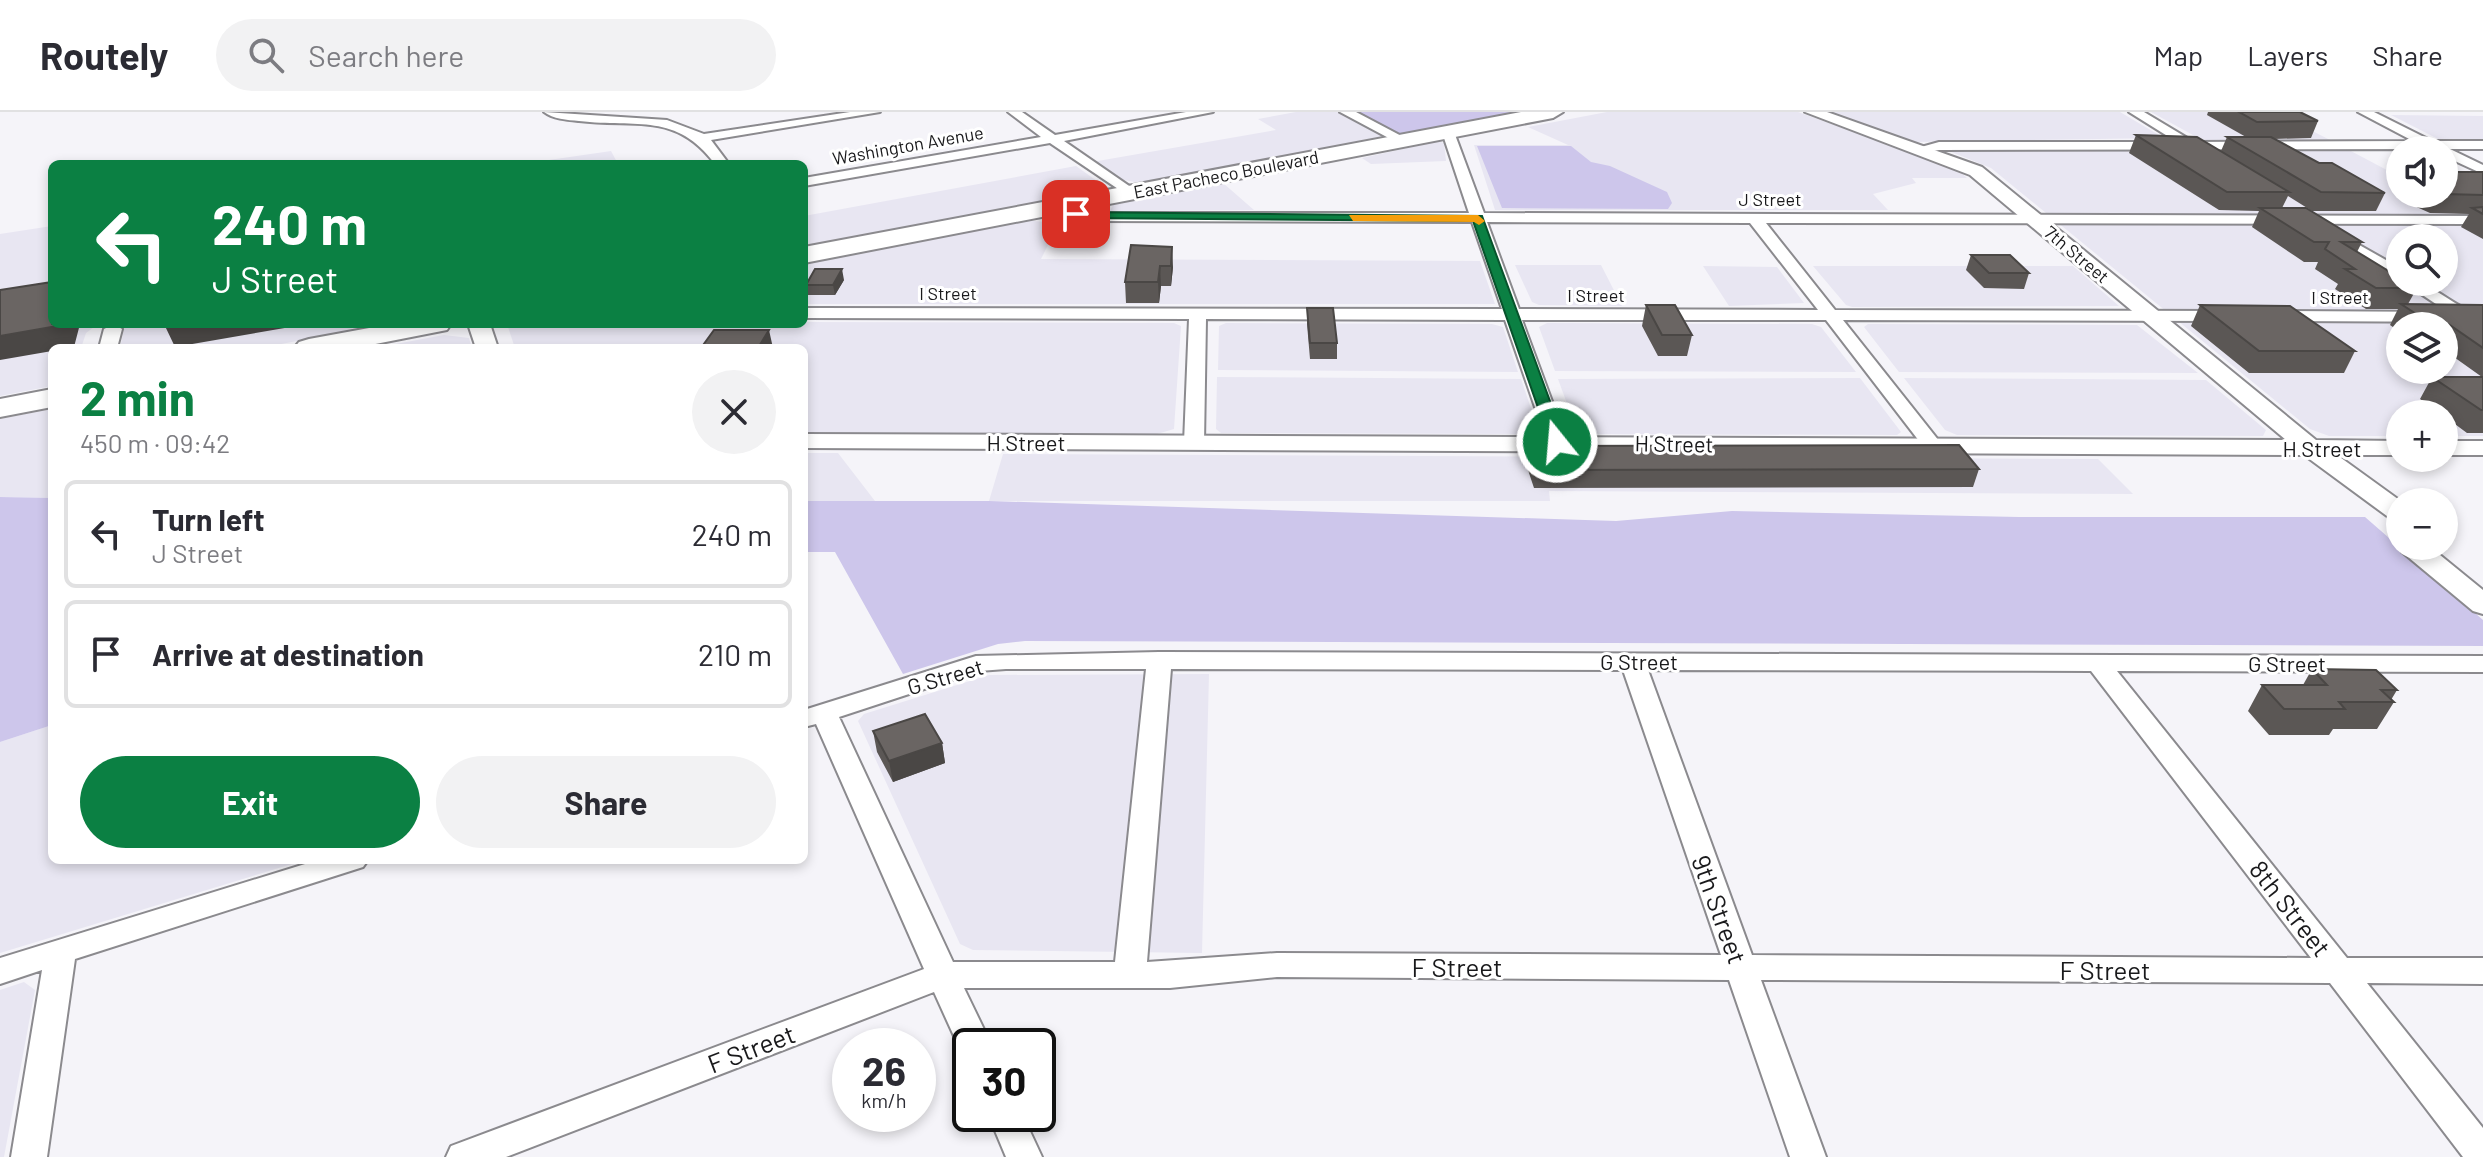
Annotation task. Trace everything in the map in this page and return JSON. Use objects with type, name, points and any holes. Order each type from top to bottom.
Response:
[{"type":"highway","name":"East Pacheco Boulevard","points":[[808,254],[1553,112]]},
{"type":"highway","points":[[330,344],[416,328]]},
{"type":"highway","points":[[0,401],[48,398]]},
{"type":"highway","points":[[0,411],[48,399]]},
{"type":"street","points":[[550,112],[585,119],[669,125],[702,138],[874,112]]},
{"type":"street","points":[[585,119],[618,112]]},
{"type":"street","points":[[1014,112],[1130,193]]},
{"type":"street","name":"Washington Avenue","points":[[808,181],[1207,112]]},
{"type":"street","points":[[1346,112],[1403,140]]},
{"type":"street","name":"7th Street","points":[[1813,112],[1970,167],[2311,448],[2386,503]]},
{"type":"street","points":[[2135,112],[2212,159]]},
{"type":"street","points":[[2364,112],[2413,136]]},
{"type":"street","points":[[1448,132],[1515,315],[1557,442]]},
{"type":"street","points":[[702,138],[719,160]]},
{"type":"street","points":[[1921,149],[1939,146],[2190,145],[2386,148]]},
{"type":"street","points":[[2458,147],[2483,145]]},
{"type":"street","points":[[2458,158],[2483,170]]},
{"type":"street","points":[[2284,204],[2386,266]]},
{"type":"street","name":"J Street","points":[[1058,207],[1091,217],[2483,220]]},
{"type":"street","points":[[1755,219],[1834,315],[1933,446]]},
{"type":"street","points":[[2436,296],[2478,320]]},
{"type":"street","name":"I Street","points":[[808,313],[2252,316],[2478,320]]},
{"type":"street","points":[[1194,443],[1198,314]]},
{"type":"street","points":[[109,344],[113,329]]},
{"type":"street","name":"H Street","points":[[808,441],[2386,448]]},
{"type":"street","name":"7th Street","points":[[2311,448],[2315,464],[2386,524]]},
{"type":"street","points":[[2458,448],[2483,448]]},
{"type":"street","points":[[2458,559],[2483,580]]},
{"type":"street","points":[[2429,560],[2483,605]]},
{"type":"street","points":[[1130,974],[1159,660]]},
{"type":"street","name":"G Street","points":[[814,716],[976,664],[1159,660],[2483,664]]},
{"type":"street","name":"9th Street","points":[[1632,661],[1808,1157]]},
{"type":"street","name":"8th Street","points":[[2097,662],[2483,1155]]},
{"type":"street","points":[[814,716],[967,1028]]},
{"type":"street","points":[[0,971],[340,864]]},
{"type":"street","points":[[29,1157],[61,951]]},
{"type":"street","name":"F Street","points":[[464,1157],[943,975],[1170,975],[1277,965],[2483,971]]},
{"type":"street","points":[[1013,1132],[1024,1157]]},
{"type":"shaded area","points":[[1296,112],[1337,112],[1384,136],[1140,183],[1124,180],[1092,162],[1276,130],[1258,119]]},
{"type":"shaded area","points":[[1352,112],[1517,112],[1398,135]]},
{"type":"shaded area","points":[[1607,112],[1798,112],[1956,168],[1967,178],[1912,178],[1916,183],[1873,194],[1888,210],[1495,210],[1474,145],[1568,145],[1528,127]]},
{"type":"shaded area","points":[[1830,112],[2120,112],[2164,138],[1915,142]]},
{"type":"shaded area","points":[[2151,112],[2275,112],[2330,140],[2202,140]]},
{"type":"shaded area","points":[[2391,115],[2483,116],[2483,141],[2458,140],[2458,136],[2432,136]]},
{"type":"shaded area","points":[[1439,141],[1444,143],[1446,161],[1371,164],[1362,158]]},
{"type":"shaded area","points":[[1477,146],[1571,146],[1591,162],[1610,166],[1667,192],[1672,203],[1668,209],[1502,208]]},
{"type":"shaded area","points":[[2349,150],[2386,170],[2386,208],[2458,208],[2458,190],[2483,182],[2483,436],[2458,436],[2458,400],[2386,400],[2386,436],[2329,436],[2310,429],[1991,168],[1949,151]]},
{"type":"shaded area","points":[[611,151],[616,160],[549,160]]},
{"type":"shaded area","points":[[1076,166],[1104,186],[1100,191],[813,246],[808,244],[808,215]]},
{"type":"shaded area","points":[[1223,183],[1254,210],[1110,211],[1113,205]]},
{"type":"shaded area","points":[[1020,220],[1059,223],[1041,259],[1480,261],[1495,304],[808,304],[808,262]]},
{"type":"shaded area","points":[[48,227],[48,328],[93,328],[86,333],[82,344],[48,344],[48,387],[0,396],[0,234]]},
{"type":"shaded area","points":[[1515,265],[1601,265],[1622,306],[1539,305],[1532,302]]},
{"type":"shaded area","points":[[1703,266],[1777,267],[1804,303],[1729,306]]},
{"type":"shaded area","points":[[1813,266],[2073,266],[2119,306],[1852,307],[1846,305]]},
{"type":"shaded area","points":[[808,322],[1174,323],[1181,326],[1174,429],[1157,434],[808,433],[808,344],[514,344],[508,328],[808,328]]},
{"type":"shaded area","points":[[1226,323],[1492,324],[1503,327],[1518,372],[1218,370],[1219,326]]},
{"type":"shaded area","points":[[1547,323],[1812,324],[1821,327],[1856,372],[1555,371],[1539,327]]},
{"type":"shaded area","points":[[1868,324],[2137,325],[2198,373],[1899,372],[1864,327]]},
{"type":"shaded area","points":[[124,328],[366,328],[281,344],[121,344]]},
{"type":"shaded area","points":[[444,335],[469,338],[471,344],[396,344]]},
{"type":"shaded area","points":[[1217,377],[1521,379],[1538,429],[1533,434],[1221,433],[1216,429]]},
{"type":"shaded area","points":[[1860,378],[1901,432],[1897,435],[1582,434],[1577,431],[1558,379]]},
{"type":"shaded area","points":[[1904,378],[2206,380],[2266,430],[2263,436],[1957,435],[1945,430]]},
{"type":"shaded area","points":[[48,410],[48,498],[0,497],[0,419]]},
{"type":"shaded area","points":[[808,453],[838,453],[875,501],[808,501]]},
{"type":"shaded area","points":[[1003,454],[2098,459],[2133,494],[1549,491],[1550,501],[989,501]]},
{"type":"shaded area","points":[[0,497],[48,498],[48,726],[0,742]]},
{"type":"shaded area","points":[[808,501],[989,501],[1616,521],[1732,511],[2019,517],[2365,517],[2386,535],[2386,560],[2414,560],[2483,620],[2483,646],[1025,641],[998,644],[903,674],[835,552],[808,552]]},
{"type":"shaded area","points":[[1209,674],[1202,953],[973,950],[960,944],[858,721],[864,714],[989,675]]},
{"type":"shaded area","points":[[48,726],[48,864],[292,864],[0,953],[0,742]]},
{"type":"shaded area","points":[[24,982],[35,990],[4,1157],[0,1157],[0,990]]},
{"type":"building","points":[[2239,112],[2300,112],[2318,121],[2257,122]]},
{"type":"building","points":[[2136,135],[2197,137],[2289,192],[2227,192]]},
{"type":"building","points":[[2227,137],[2271,137],[2319,163],[2332,163],[2385,193],[2321,192]]},
{"type":"building","points":[[2458,172],[2483,172],[2483,195],[2458,194]]},
{"type":"building","points":[[2260,208],[2306,208],[2362,242],[2341,242],[2386,269],[2386,288],[2376,288],[2345,269],[2355,269],[2325,249],[2329,242],[2314,242]]},
{"type":"building","points":[[1131,245],[1172,247],[1171,266],[1160,266],[1158,282],[1125,282]]},
{"type":"building","points":[[1971,255],[2010,255],[2029,273],[1989,273]]},
{"type":"building","points":[[815,269],[842,269],[833,285],[808,285]]},
{"type":"building","points":[[48,283],[48,328],[0,336],[0,290]]},
{"type":"building","points":[[2401,304],[2483,305],[2483,348],[2458,331],[2458,312],[2413,312]]},
{"type":"building","points":[[1646,305],[1675,305],[1692,335],[1662,335]]},
{"type":"building","points":[[2200,305],[2290,306],[2355,351],[2259,351]]},
{"type":"building","points":[[1307,308],[1333,308],[1337,343],[1310,343]]},
{"type":"building","points":[[714,330],[769,330],[760,344],[704,344]]},
{"type":"building","points":[[2458,377],[2483,377],[2481,410],[2442,384],[2458,384]]},
{"type":"building","points":[[1959,445],[1979,469],[1536,470],[1528,446]]},
{"type":"building","points":[[2312,669],[2376,670],[2397,690],[2381,690],[2394,702],[2339,702],[2345,709],[2284,709],[2262,685],[2327,685]]},
{"type":"building","points":[[925,714],[942,743],[889,761],[873,731]]},
{"type":"slow traffic","points":[[1353,218],[1478,218],[1479,221]]},
{"type":"route","points":[[1076,214],[1091,217],[1478,218],[1515,315],[1557,442]]}]
